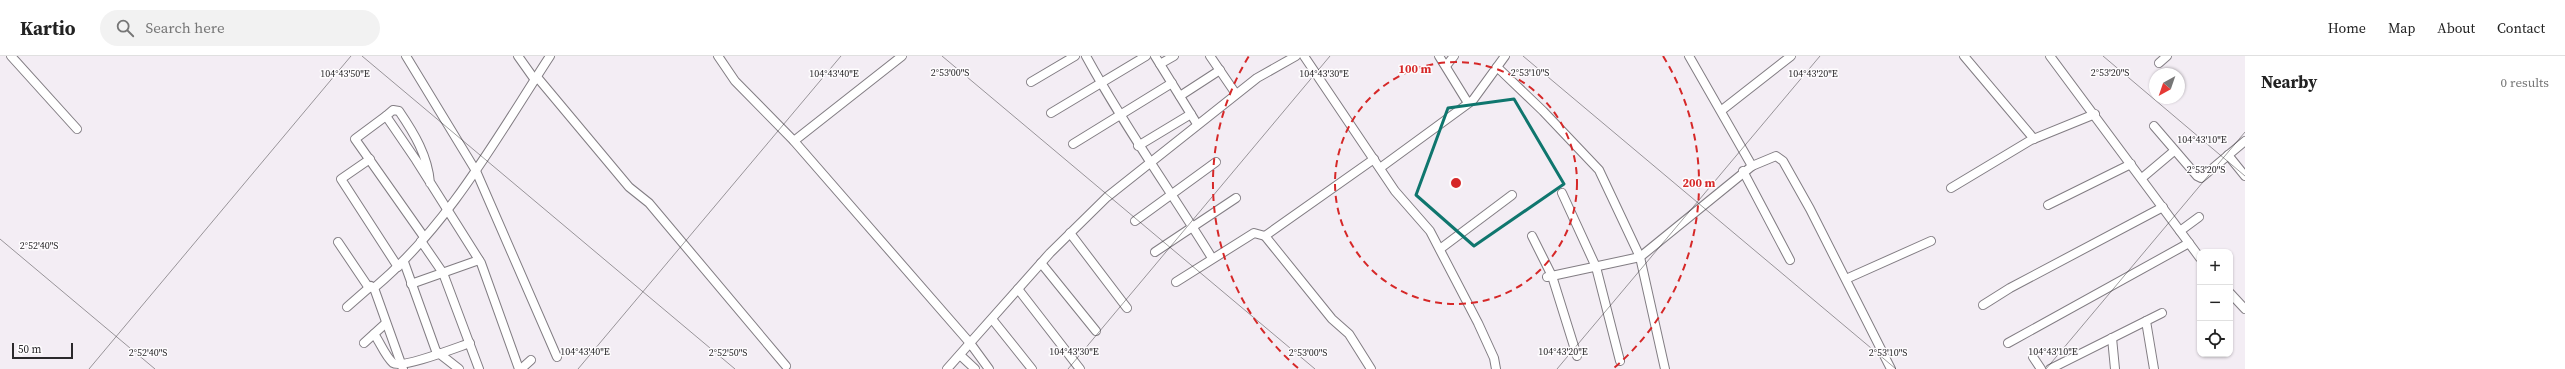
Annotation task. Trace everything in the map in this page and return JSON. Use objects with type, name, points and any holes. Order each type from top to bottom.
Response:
[{"type":"street","points":[[11,56],[77,129]]},
{"type":"street","points":[[406,56],[476,171],[557,357]]},
{"type":"street","points":[[518,56],[628,187],[654,209],[786,366]]},
{"type":"street","points":[[347,307],[401,265],[447,210],[476,171],[550,56]]},
{"type":"street","points":[[718,56],[735,81],[794,141],[970,343],[989,369]]},
{"type":"street","points":[[794,141],[902,56]]},
{"type":"street","points":[[1031,82],[1075,56]]},
{"type":"street","points":[[1086,56],[1100,83],[1138,146],[1171,193],[1212,258]]},
{"type":"street","points":[[1051,113],[1146,56]]},
{"type":"street","points":[[1156,56],[1197,124]]},
{"type":"street","points":[[1160,64],[1174,56]]},
{"type":"street","points":[[1210,56],[1236,94]]},
{"type":"street","points":[[947,369],[1041,263],[1106,197],[1257,78],[1296,56]]},
{"type":"street","points":[[1304,56],[1380,168],[1430,231],[1478,323],[1494,358],[1496,369]]},
{"type":"street","points":[[1439,56],[1468,103]]},
{"type":"street","points":[[1446,66],[1454,56]]},
{"type":"street","points":[[1380,168],[1480,93],[1505,56]]},
{"type":"street","points":[[1689,56],[1722,110],[1752,166]]},
{"type":"street","points":[[1722,110],[1791,56]]},
{"type":"street","points":[[1964,56],[2034,139]]},
{"type":"street","points":[[2050,56],[2095,114],[2197,254]]},
{"type":"street","points":[[2159,63],[2167,56]]},
{"type":"street","points":[[1497,67],[1595,164],[1640,258],[1665,369]]},
{"type":"street","points":[[1180,96],[1220,70]]},
{"type":"street","points":[[1073,144],[1120,116],[1172,82]]},
{"type":"street","points":[[430,183],[429,170],[415,133],[396,109],[356,136],[423,239],[443,273],[479,369]]},
{"type":"street","points":[[1138,146],[1191,114]]},
{"type":"street","points":[[1951,188],[2034,139],[2095,114]]},
{"type":"street","points":[[386,116],[479,260],[520,369],[532,360]]},
{"type":"street","points":[[2154,126],[2174,151],[2201,178],[2245,141]]},
{"type":"street","points":[[2142,178],[2174,151]]},
{"type":"street","points":[[1549,277],[1640,258],[1743,171],[1776,156],[1783,161],[1891,369]]},
{"type":"street","points":[[2228,156],[2245,176]]},
{"type":"street","points":[[370,159],[341,179],[401,265],[412,284],[439,355],[459,369]]},
{"type":"street","points":[[1265,236],[1374,159]]},
{"type":"street","points":[[1135,221],[1171,193],[1216,162]]},
{"type":"street","points":[[2048,205],[2131,164]]},
{"type":"street","points":[[1743,171],[1790,260]]},
{"type":"street","points":[[1562,193],[1596,267],[1620,361]]},
{"type":"street","points":[[1440,249],[1512,196]]},
{"type":"street","points":[[1155,252],[1236,198]]},
{"type":"street","points":[[1983,305],[2163,207]]},
{"type":"street","points":[[2180,231],[2199,217]]},
{"type":"street","points":[[1176,282],[1254,233],[1265,236],[1332,319],[1349,334],[1371,369]]},
{"type":"street","points":[[1070,234],[1127,308]]},
{"type":"street","points":[[1532,236],[1549,277],[1577,356]]},
{"type":"street","points":[[1846,280],[1932,241]]},
{"type":"street","points":[[338,242],[371,288],[386,323],[401,367]]},
{"type":"street","points":[[2008,343],[2189,243]]},
{"type":"street","points":[[412,284],[479,260]]},
{"type":"street","points":[[1041,263],[1096,331]]},
{"type":"street","points":[[1018,289],[1080,369]]},
{"type":"street","points":[[2233,296],[2245,309]]},
{"type":"street","points":[[2050,369],[2162,313]]},
{"type":"street","points":[[992,319],[1032,369]]},
{"type":"street","points":[[2146,321],[2154,369]]},
{"type":"street","points":[[364,343],[386,323]]},
{"type":"street","points":[[374,334],[392,362],[401,367],[470,343]]},
{"type":"street","points":[[2112,338],[2115,369]]},
{"type":"street","points":[[960,355],[975,369]]},
{"type":"street","points":[[2034,357],[2041,369]]},
{"type":"highlighted area","points":[[1514,99],[1564,184],[1474,246],[1416,195],[1448,108]]}]
